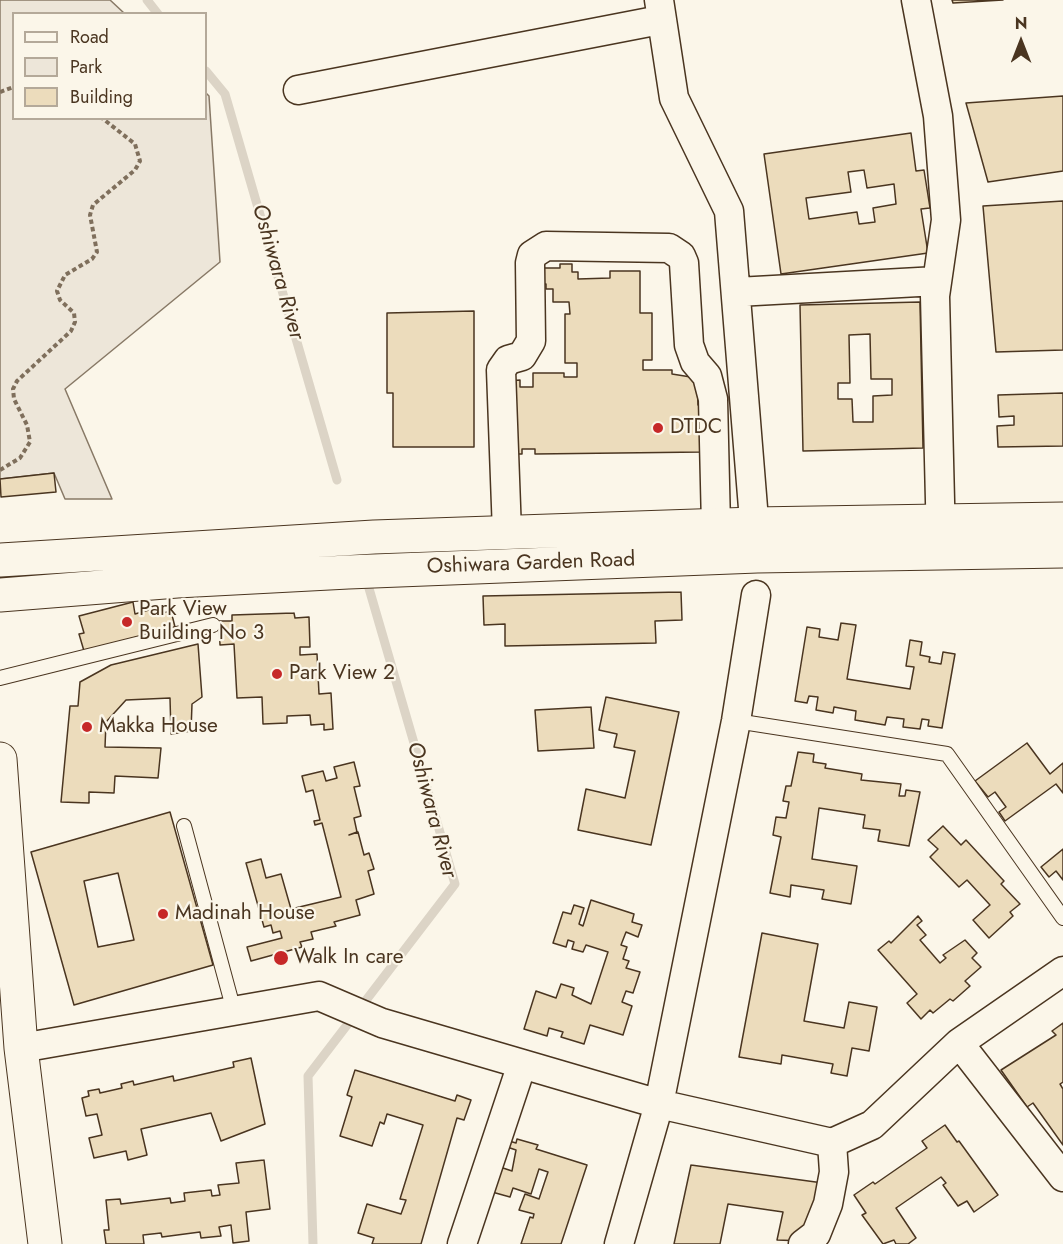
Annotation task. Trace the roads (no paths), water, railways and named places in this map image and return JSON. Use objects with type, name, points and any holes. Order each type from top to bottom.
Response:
[{"type":"street","points":[[916,0],[938,116],[946,220],[944,246],[937,281],[941,537]]},
{"type":"street","points":[[298,90],[659,10],[674,98],[729,211],[755,540]]},
{"type":"street","points":[[507,532],[501,370],[508,360],[522,356],[531,341],[530,263],[532,255],[546,246],[669,248],[681,256],[684,263],[689,345],[695,362],[707,376],[712,392],[716,526]]},
{"type":"street","points":[[737,292],[937,281]]},
{"type":"street","name":"Oshiwara Garden Road","points":[[0,595],[755,540],[941,537],[1063,519]]},
{"type":"street","name":"Oshiwara Garden Road","points":[[0,560],[351,538],[716,526],[755,540]]},
{"type":"street","name":"Oshiwara Garden Road","points":[[941,537],[1063,551]]},
{"type":"street","points":[[619,1244],[659,1104],[736,721],[756,595]]},
{"type":"street","points":[[0,759],[21,1048],[45,1244]]},
{"type":"street","points":[[21,1048],[319,996],[382,1023],[659,1104],[832,1143],[872,1125],[959,1043],[1061,977]]},
{"type":"street","points":[[959,1043],[1063,1177]]},
{"type":"street","points":[[462,1244],[522,1064]]},
{"type":"street","points":[[803,1244],[816,1234],[828,1204],[834,1172],[832,1143]]},
{"type":"lane","points":[[0,678],[213,625]]},
{"type":"lane","points":[[736,721],[947,754],[1063,918]]},
{"type":"lane","points":[[184,826],[234,1011]]},
{"type":"waterway","name":"Oshiwara River","points":[[147,0],[156,12]]},
{"type":"waterway","name":"Oshiwara River","points":[[207,72],[225,94],[337,480]]},
{"type":"waterway","name":"Oshiwara River","points":[[313,1244],[308,1076],[455,884],[368,585]]},
{"type":"place","name":"DTDC","points":[[658,428]]},
{"type":"place","name":"Park View Building No 3","points":[[127,622]]},
{"type":"place","name":"Park View 2","points":[[277,674]]},
{"type":"place","name":"Makka House","points":[[87,727]]},
{"type":"place","name":"Madinah House","points":[[163,914]]},
{"type":"place","name":"Walk In care","points":[[281,958]]}]
